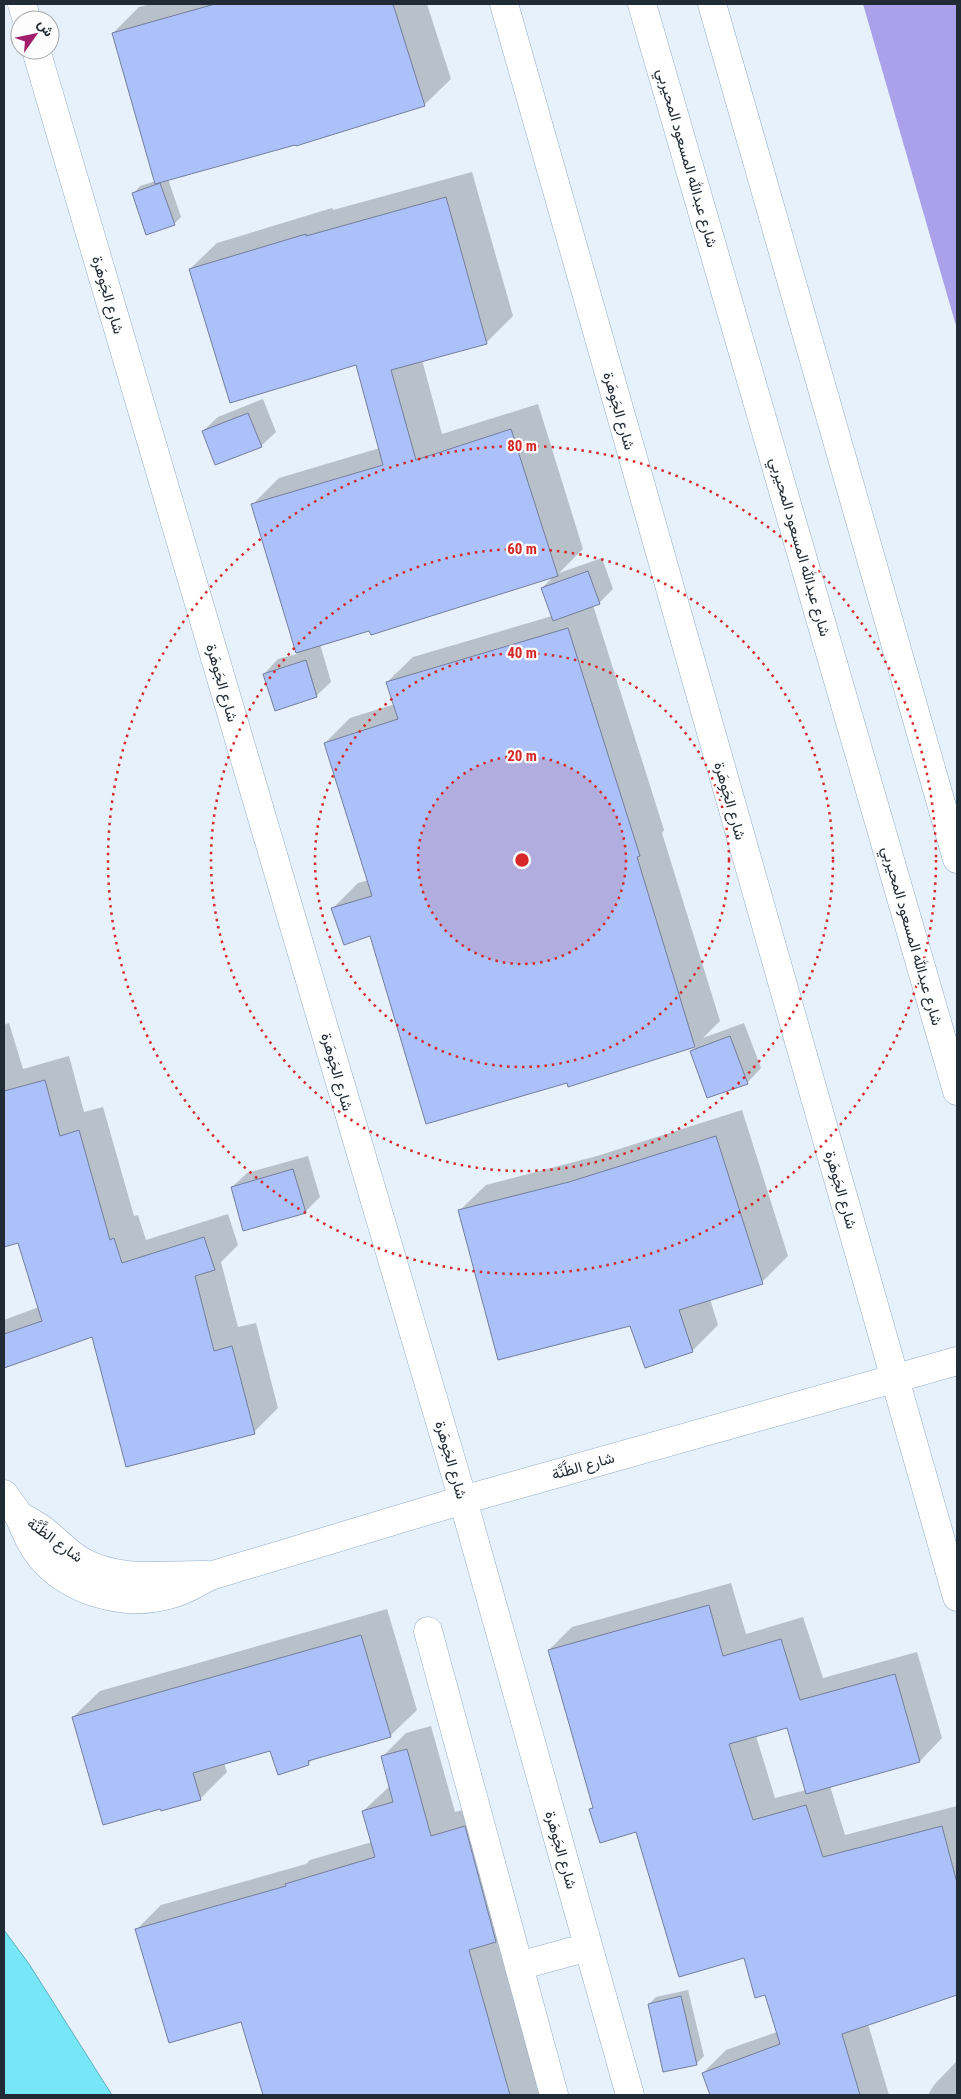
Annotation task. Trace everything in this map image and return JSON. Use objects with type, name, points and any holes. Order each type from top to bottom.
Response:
[{"type":"street","name":"شارع الجَوهَرة","points":[[504,4],[957,1597]]},
{"type":"street","name":"شارع عبدالله المسعود المحيربي","points":[[642,4],[957,1091]]},
{"type":"street","points":[[712,4],[957,859]]},
{"type":"street","name":"شارع الجَوهَرة","points":[[39,60],[463,1500],[630,2095]]},
{"type":"street","name":"شارع الظَّنَّة","points":[[11,1504],[80,1560],[101,1570],[122,1576],[144,1577],[165,1574],[210,1576],[463,1500],[957,1361]]},
{"type":"street","points":[[428,1631],[554,2095]]},
{"type":"street","points":[[519,1966],[588,1947]]},
{"type":"shaded area","points":[[863,4],[957,4],[957,329]]},
{"type":"water","points":[[4,1930],[29,1964],[112,2095],[4,2095]]},
{"type":"building","points":[[215,4],[393,4],[425,106],[296,146],[155,184],[112,33]]},
{"type":"building","points":[[160,183],[175,225],[146,235],[132,193]]},
{"type":"building","points":[[446,197],[487,344],[391,370],[416,460],[511,429],[558,576],[371,635],[369,631],[296,653],[251,504],[383,465],[356,365],[230,403],[189,269],[306,234],[306,236]]},
{"type":"building","points":[[248,413],[262,447],[215,465],[202,431]]},
{"type":"building","points":[[588,571],[600,604],[553,621],[541,588]]},
{"type":"building","points":[[568,628],[640,856],[637,857],[695,1047],[568,1087],[567,1083],[426,1124],[370,936],[344,945],[331,908],[372,896],[324,743],[398,719],[386,682]]},
{"type":"building","points":[[306,660],[317,697],[275,711],[263,674]]},
{"type":"building","points":[[730,1036],[748,1084],[707,1098],[690,1051]]},
{"type":"building","points":[[45,1080],[60,1136],[79,1130],[110,1240],[114,1238],[122,1263],[204,1237],[215,1270],[195,1276],[214,1351],[232,1346],[255,1434],[126,1467],[92,1337],[4,1368],[4,1334],[42,1321],[18,1243],[4,1247],[4,1091]]},
{"type":"building","points":[[716,1136],[763,1284],[679,1310],[693,1352],[645,1368],[630,1326],[498,1360],[458,1210],[569,1182]]},
{"type":"building","points":[[293,1169],[306,1213],[243,1231],[231,1187]]},
{"type":"building","points":[[709,1605],[723,1656],[781,1639],[800,1700],[895,1674],[920,1762],[806,1794],[787,1728],[729,1744],[753,1820],[806,1805],[823,1857],[942,1826],[957,1883],[957,1995],[842,2034],[860,2095],[710,2095],[702,2073],[780,2044],[765,1995],[755,1998],[744,1958],[679,1977],[636,1832],[600,1843],[589,1809],[593,1808],[548,1650]]},
{"type":"building","points":[[361,1635],[391,1737],[308,1761],[309,1765],[278,1775],[270,1751],[193,1773],[201,1800],[103,1825],[72,1717]]},
{"type":"building","points":[[407,1749],[431,1836],[465,1826],[496,1942],[469,1950],[510,2095],[263,2095],[241,2022],[169,2043],[135,1929],[286,1886],[285,1884],[375,1857],[362,1811],[393,1802],[381,1756]]},
{"type":"building","points":[[681,1996],[697,2065],[663,2072],[648,2004]]}]
